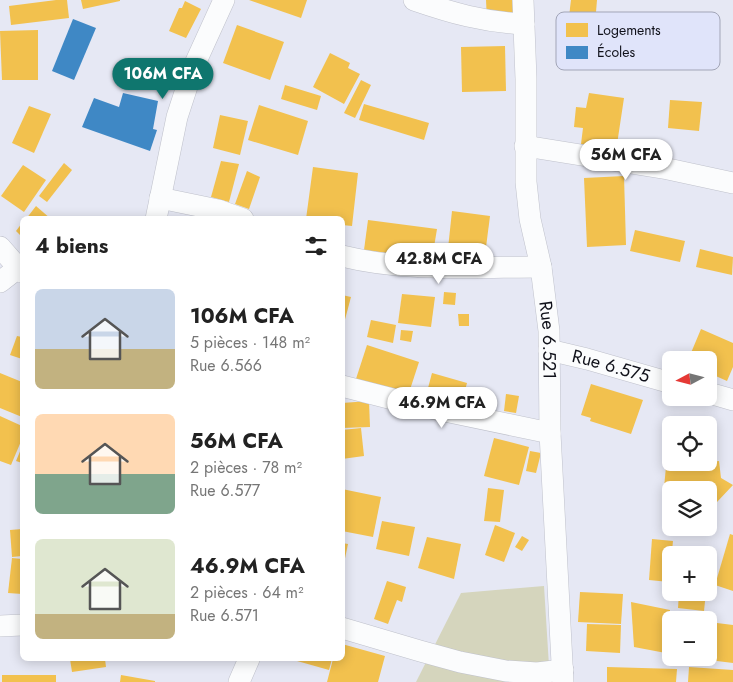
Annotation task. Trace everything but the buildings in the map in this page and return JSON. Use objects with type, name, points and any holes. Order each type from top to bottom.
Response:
[{"type":"street","points":[[157,216],[177,116],[193,68],[224,0]]},
{"type":"street","points":[[414,0],[458,14],[496,23],[524,24]]},
{"type":"street","name":"Rue 6.521","points":[[523,0],[526,79],[525,146],[530,219],[541,267],[546,304],[549,350],[550,433],[563,676]]},
{"type":"street","points":[[525,146],[668,169],[733,183]]},
{"type":"street","points":[[160,198],[218,210],[235,216]]},
{"type":"street","points":[[0,247],[20,270],[0,282]]},
{"type":"street","points":[[345,257],[393,265],[541,267]]},
{"type":"street","name":"Rue 6.575","points":[[549,350],[662,380]]},
{"type":"street","points":[[345,387],[416,405],[550,433]]},
{"type":"street","points":[[718,396],[733,400]]},
{"type":"street","points":[[0,626],[20,625]]},
{"type":"street","points":[[345,629],[428,653],[497,669],[563,676]]},
{"type":"street","points":[[239,682],[247,661]]},
{"type":"green space","points":[[544,586],[550,682],[416,682],[461,593]]}]
